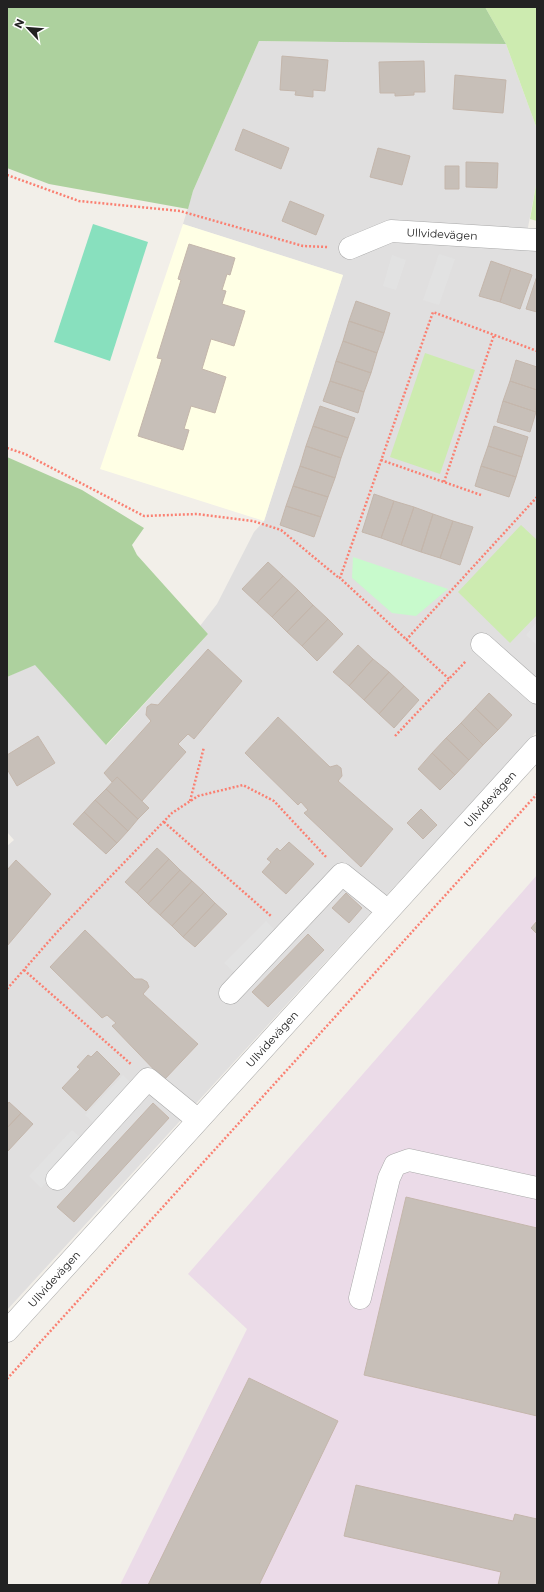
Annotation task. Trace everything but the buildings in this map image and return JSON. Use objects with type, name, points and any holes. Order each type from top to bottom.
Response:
[{"type":"street","name":"Ullvidevägen","points":[[350,248],[391,231],[537,240]]},
{"type":"street","points":[[482,644],[537,693]]},
{"type":"street","name":"Ullvidevägen","points":[[7,1331],[537,747]]},
{"type":"street","points":[[230,992],[342,874],[388,911]]},
{"type":"street","points":[[57,1179],[148,1079],[198,1120]]},
{"type":"street","points":[[360,1298],[389,1178],[395,1165],[409,1160],[537,1188]]},
{"type":"path","points":[[7,175],[79,201],[180,211],[303,246],[350,248]]},
{"type":"path","points":[[340,578],[433,312],[537,351]]},
{"type":"path","points":[[444,482],[494,335]]},
{"type":"path","points":[[7,448],[25,454],[144,516],[197,514],[253,521],[281,530],[340,578],[449,679]]},
{"type":"path","points":[[381,460],[481,495]]},
{"type":"path","points":[[406,640],[537,497]]},
{"type":"path","points":[[395,736],[482,644]]},
{"type":"path","points":[[190,801],[204,747]]},
{"type":"path","points":[[7,989],[58,931],[172,813],[198,796],[243,785],[274,801],[342,874]]},
{"type":"path","points":[[7,1379],[537,794]]},
{"type":"path","points":[[164,822],[288,931]]},
{"type":"path","points":[[24,970],[148,1079]]},
{"type":"shaded area","points":[[259,41],[506,44],[537,129],[537,180],[525,243],[537,246],[537,731],[7,1310],[7,846],[14,840],[7,832],[7,677],[35,664],[107,745],[208,634],[200,626],[217,604],[254,532],[264,521],[343,275],[183,224],[193,191]]},
{"type":"shaded area","points":[[183,224],[343,275],[264,521],[100,469]]},
{"type":"shaded area","points":[[439,254],[455,259],[439,305],[423,300]]},
{"type":"shaded area","points":[[392,255],[406,260],[396,290],[383,286]]},
{"type":"shaded area","points":[[537,622],[537,645],[526,635]]},
{"type":"shaded area","points":[[537,875],[537,1585],[120,1585],[247,1329],[188,1274]]},
{"type":"shaded area","points":[[266,921],[277,932],[236,974],[224,963]]},
{"type":"shaded area","points":[[123,1075],[135,1087],[97,1126],[85,1115]]},
{"type":"shaded area","points":[[72,1130],[84,1141],[41,1188],[29,1176]]},
{"type":"green space","points":[[7,7],[485,7],[506,44],[259,41],[193,191],[188,209],[49,184],[7,168]]},
{"type":"green space","points":[[485,7],[537,7],[537,129],[506,44]]},
{"type":"green space","points":[[537,180],[537,221],[530,219]]},
{"type":"green space","points":[[93,224],[148,242],[110,361],[54,342]]},
{"type":"green space","points":[[425,353],[475,370],[440,474],[390,457]]},
{"type":"green space","points":[[7,457],[82,490],[144,528],[132,545],[137,555],[208,634],[106,745],[35,665],[7,677]]},
{"type":"green space","points":[[521,525],[537,540],[537,615],[510,643],[458,592]]},
{"type":"green space","points":[[353,557],[448,589],[416,616],[392,613],[352,578]]}]
